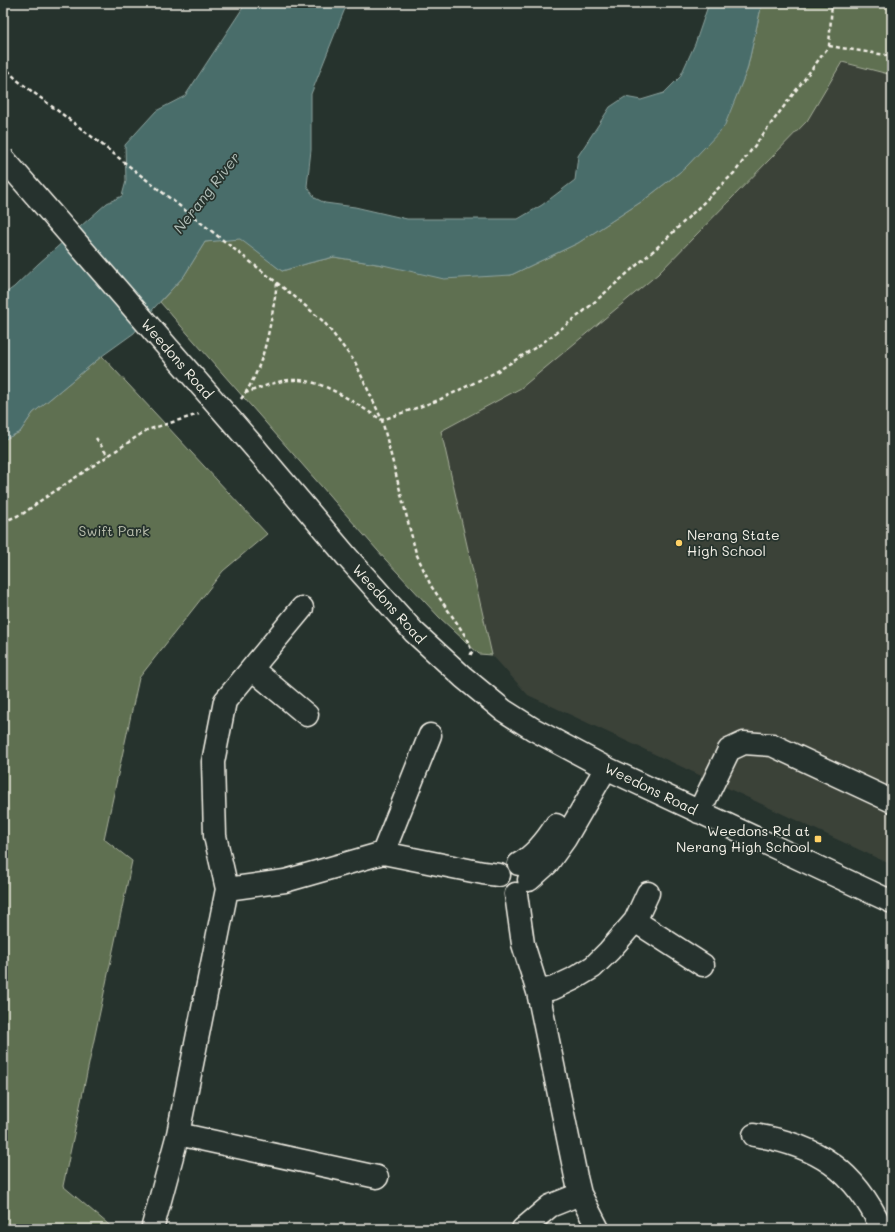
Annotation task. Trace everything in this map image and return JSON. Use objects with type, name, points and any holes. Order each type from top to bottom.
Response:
[{"type":"street","name":"Weedons Road","points":[[3,158],[394,610],[431,648],[487,698],[502,710],[533,729],[599,764],[892,902]]},
{"type":"street","points":[[153,1226],[178,1134],[227,889],[215,836],[213,762],[225,701],[302,608]]},
{"type":"street","points":[[252,669],[307,715]]},
{"type":"street","points":[[383,853],[430,736]]},
{"type":"street","points":[[700,812],[729,750],[744,743],[772,745],[892,801]]},
{"type":"street","points":[[227,889],[285,881],[383,853],[499,875],[502,889],[511,894],[521,879],[528,859],[548,838],[572,801],[599,764]]},
{"type":"street","points":[[521,879],[523,944],[538,992],[580,1194],[598,1229]]},
{"type":"street","points":[[538,992],[554,988],[574,979],[593,967],[635,921],[648,893]]},
{"type":"street","points":[[635,921],[703,965]]},
{"type":"street","points":[[178,1134],[377,1177]]},
{"type":"street","points":[[754,1135],[776,1139],[796,1145],[809,1150],[831,1163],[846,1175],[861,1192],[875,1213],[882,1229]]},
{"type":"street","points":[[523,1229],[550,1206],[580,1194]]},
{"type":"path","points":[[382,420],[439,400],[496,372],[541,344],[583,312],[661,244],[735,172],[829,46],[832,3]]},
{"type":"path","points":[[829,46],[892,56]]},
{"type":"path","points":[[3,65],[17,80],[92,136],[295,297],[324,322],[355,362],[382,420],[416,553],[431,586],[466,637],[472,652],[470,657]]},
{"type":"path","points":[[239,402],[256,372],[269,333],[277,284]]},
{"type":"path","points":[[245,393],[277,383],[296,380],[318,384],[342,396],[382,420]]},
{"type":"path","points":[[3,522],[24,513],[147,430],[206,412]]},
{"type":"path","points":[[96,438],[108,456]]},
{"type":"shaded area","name":"Nerang State High School","points":[[842,62],[892,75],[892,865],[528,695],[492,655],[441,431],[521,388],[807,121]]},
{"type":"green space","points":[[762,3],[892,3],[892,75],[842,62],[807,121],[658,274],[521,388],[441,431],[492,655],[479,654],[439,617],[385,559],[160,302],[184,276],[205,242],[240,238],[282,271],[334,257],[383,265],[511,275],[578,243],[644,200],[685,168],[723,127],[747,70]]},
{"type":"green space","name":"Swift Park","points":[[102,356],[267,534],[223,571],[139,678],[104,839],[132,861],[63,1186],[114,1229],[3,1229],[3,440],[20,432],[33,413]]},
{"type":"water","name":"Nerang River","points":[[246,3],[349,3],[344,11],[311,94],[311,150],[307,186],[315,198],[325,203],[355,207],[407,219],[518,219],[542,205],[575,180],[578,156],[610,107],[625,97],[641,100],[664,93],[680,77],[695,44],[709,3],[762,3],[747,70],[724,127],[685,168],[644,200],[578,243],[511,275],[444,279],[383,265],[334,257],[282,271],[240,239],[205,242],[184,276],[154,308],[134,333],[102,356],[33,413],[20,432],[3,440],[3,295],[14,287],[107,203],[122,196],[126,181],[125,145],[156,111],[185,96]]},
{"type":"place","name":"Nerang State High School","points":[[679,543]]},
{"type":"place","name":"Weedons Rd at Nerang High School","points":[[818,839]]}]
